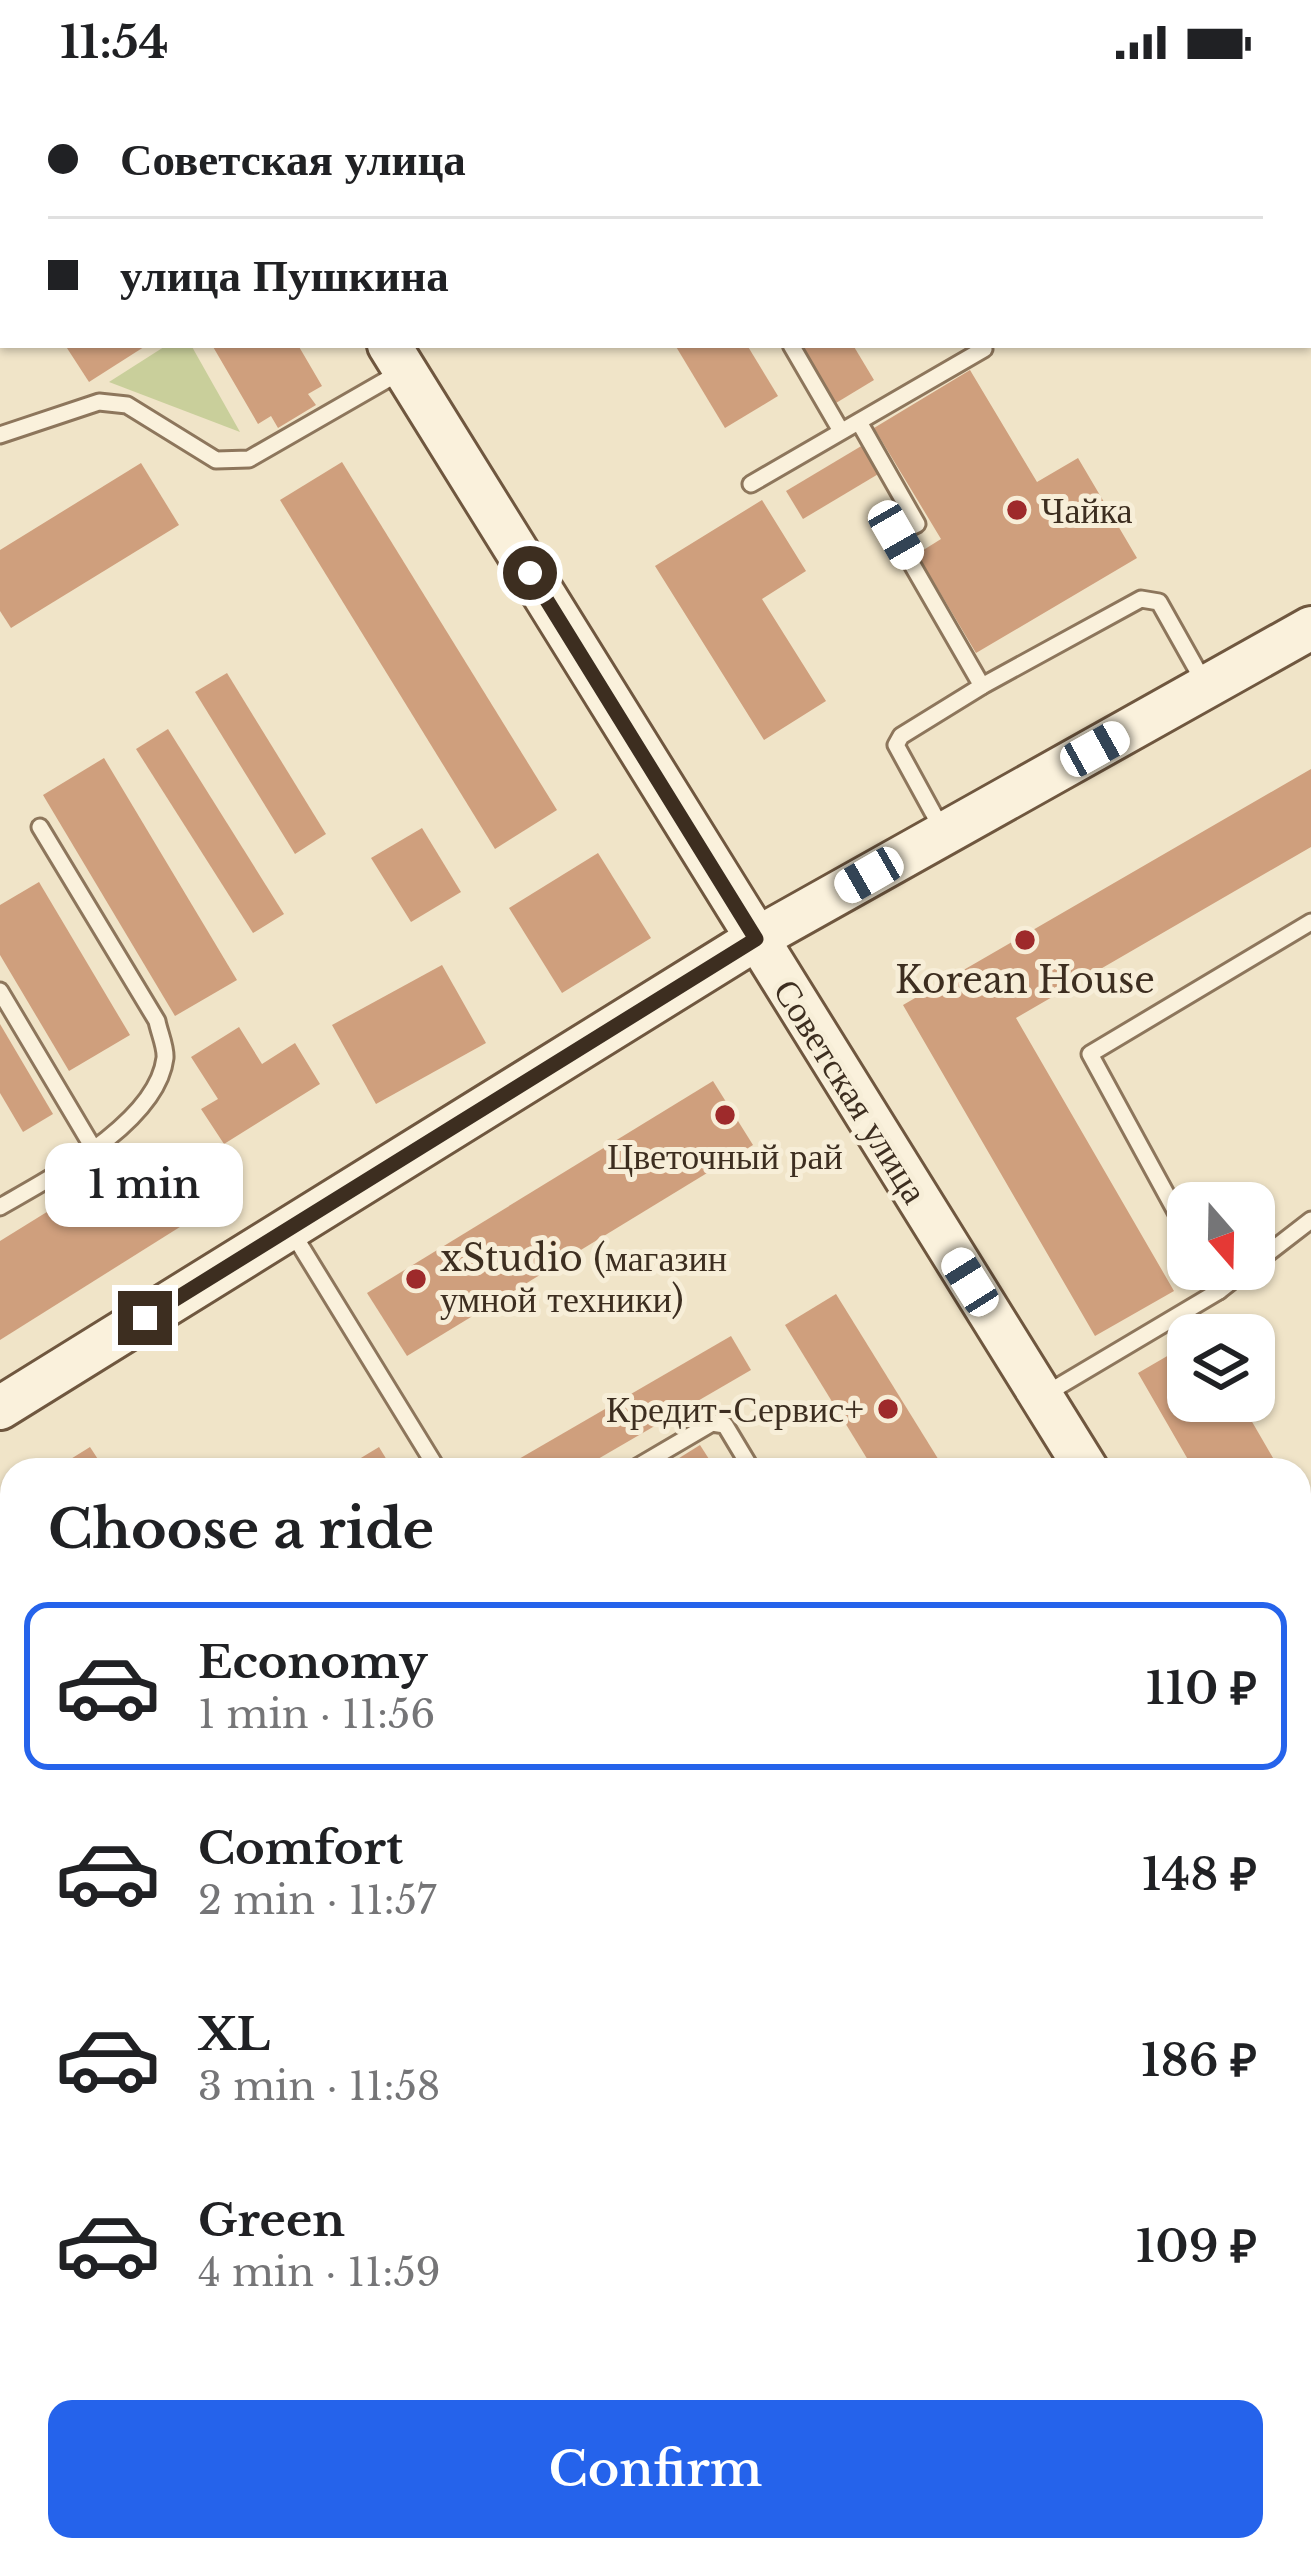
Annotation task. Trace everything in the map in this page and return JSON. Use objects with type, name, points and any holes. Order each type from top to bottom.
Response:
[{"type":"main road","name":"Советская улица","points":[[397,357],[1080,1458]]},
{"type":"main road","points":[[0,1408],[756,939],[1311,628]]},
{"type":"lane","points":[[793,348],[842,431]]},
{"type":"lane","points":[[751,484],[984,349]]},
{"type":"lane","points":[[0,435],[99,402],[127,405],[216,460],[250,459],[397,357]]},
{"type":"lane","points":[[859,422],[917,524],[896,535],[982,686]]},
{"type":"lane","points":[[945,833],[896,745],[901,736],[982,686],[1150,598],[1159,602],[1207,686]]},
{"type":"lane","points":[[0,1207],[95,1151],[151,1094],[165,1057],[157,1021],[40,827]]},
{"type":"lane","points":[[1167,1195],[1090,1054],[1311,922]]},
{"type":"lane","points":[[0,991],[95,1151]]},
{"type":"lane","points":[[1275,1248],[1311,1220]]},
{"type":"lane","points":[[290,1228],[431,1458]]},
{"type":"lane","points":[[1042,1396],[1219,1291]]},
{"type":"lane","points":[[652,1458],[712,1423],[725,1425],[745,1458]]},
{"type":"green space","points":[[162,348],[193,348],[240,432],[109,382]]},
{"type":"building","points":[[67,348],[142,348],[89,382]]},
{"type":"building","points":[[214,348],[300,348],[322,386],[308,394],[316,405],[278,428],[271,416],[258,424]]},
{"type":"building","points":[[677,348],[749,348],[778,396],[725,428]]},
{"type":"building","points":[[804,348],[855,348],[874,380],[836,403]]},
{"type":"building","name":"Чайка","points":[[970,370],[1037,482],[1078,458],[1137,558],[976,653],[917,554],[941,539],[874,428]]},
{"type":"building","points":[[863,445],[880,473],[803,519],[786,491]]},
{"type":"building","points":[[342,462],[557,810],[495,849],[280,500]]},
{"type":"building","points":[[141,463],[179,525],[11,628],[0,611],[0,550]]},
{"type":"building","points":[[762,500],[806,571],[762,599],[826,701],[764,740],[655,566]]},
{"type":"building","points":[[227,673],[326,834],[295,854],[195,692]]},
{"type":"building","points":[[168,729],[284,914],[253,933],[136,749]]},
{"type":"building","points":[[104,758],[237,980],[175,1016],[43,795]]},
{"type":"building","points":[[1311,769],[1311,847],[1016,1018],[1167,1279],[1167,1290],[1174,1291],[1095,1336],[903,1005]]},
{"type":"building","points":[[422,828],[461,892],[411,922],[371,858]]},
{"type":"building","points":[[598,853],[651,938],[562,993],[509,908]]},
{"type":"building","points":[[39,882],[130,1035],[69,1071],[0,955],[0,905]]},
{"type":"building","points":[[442,965],[486,1043],[376,1104],[332,1025]]},
{"type":"building","points":[[0,1024],[53,1114],[23,1132],[0,1093]]},
{"type":"building","points":[[239,1027],[262,1064],[295,1043],[320,1084],[224,1144],[201,1109],[218,1099],[191,1057]]},
{"type":"building","points":[[713,1081],[753,1145],[407,1356],[367,1293]]},
{"type":"building","points":[[147,1150],[191,1220],[0,1340],[0,1241]]},
{"type":"building","points":[[836,1294],[938,1458],[867,1458],[785,1325]]},
{"type":"building","points":[[731,1336],[751,1370],[600,1458],[521,1458]]},
{"type":"building","points":[[1167,1356],[1167,1422],[1252,1422],[1273,1458],[1187,1458],[1138,1373]]},
{"type":"building","points":[[700,1445],[708,1458],[679,1458]]},
{"type":"building","points":[[90,1447],[97,1458],[72,1458]]},
{"type":"building","points":[[379,1447],[386,1458],[361,1458]]},
{"type":"place","name":"Чайка","points":[[1017,510]]},
{"type":"place","name":"Korean House","points":[[1025,940]]},
{"type":"place","name":"Цветочный рай","points":[[725,1115]]},
{"type":"place","name":"xStudio (магазин умной техники)","points":[[416,1279]]},
{"type":"place","name":"Кредит-Сервис+","points":[[888,1409]]},
{"type":"route","points":[[145,1318],[756,939],[530,573]]}]
